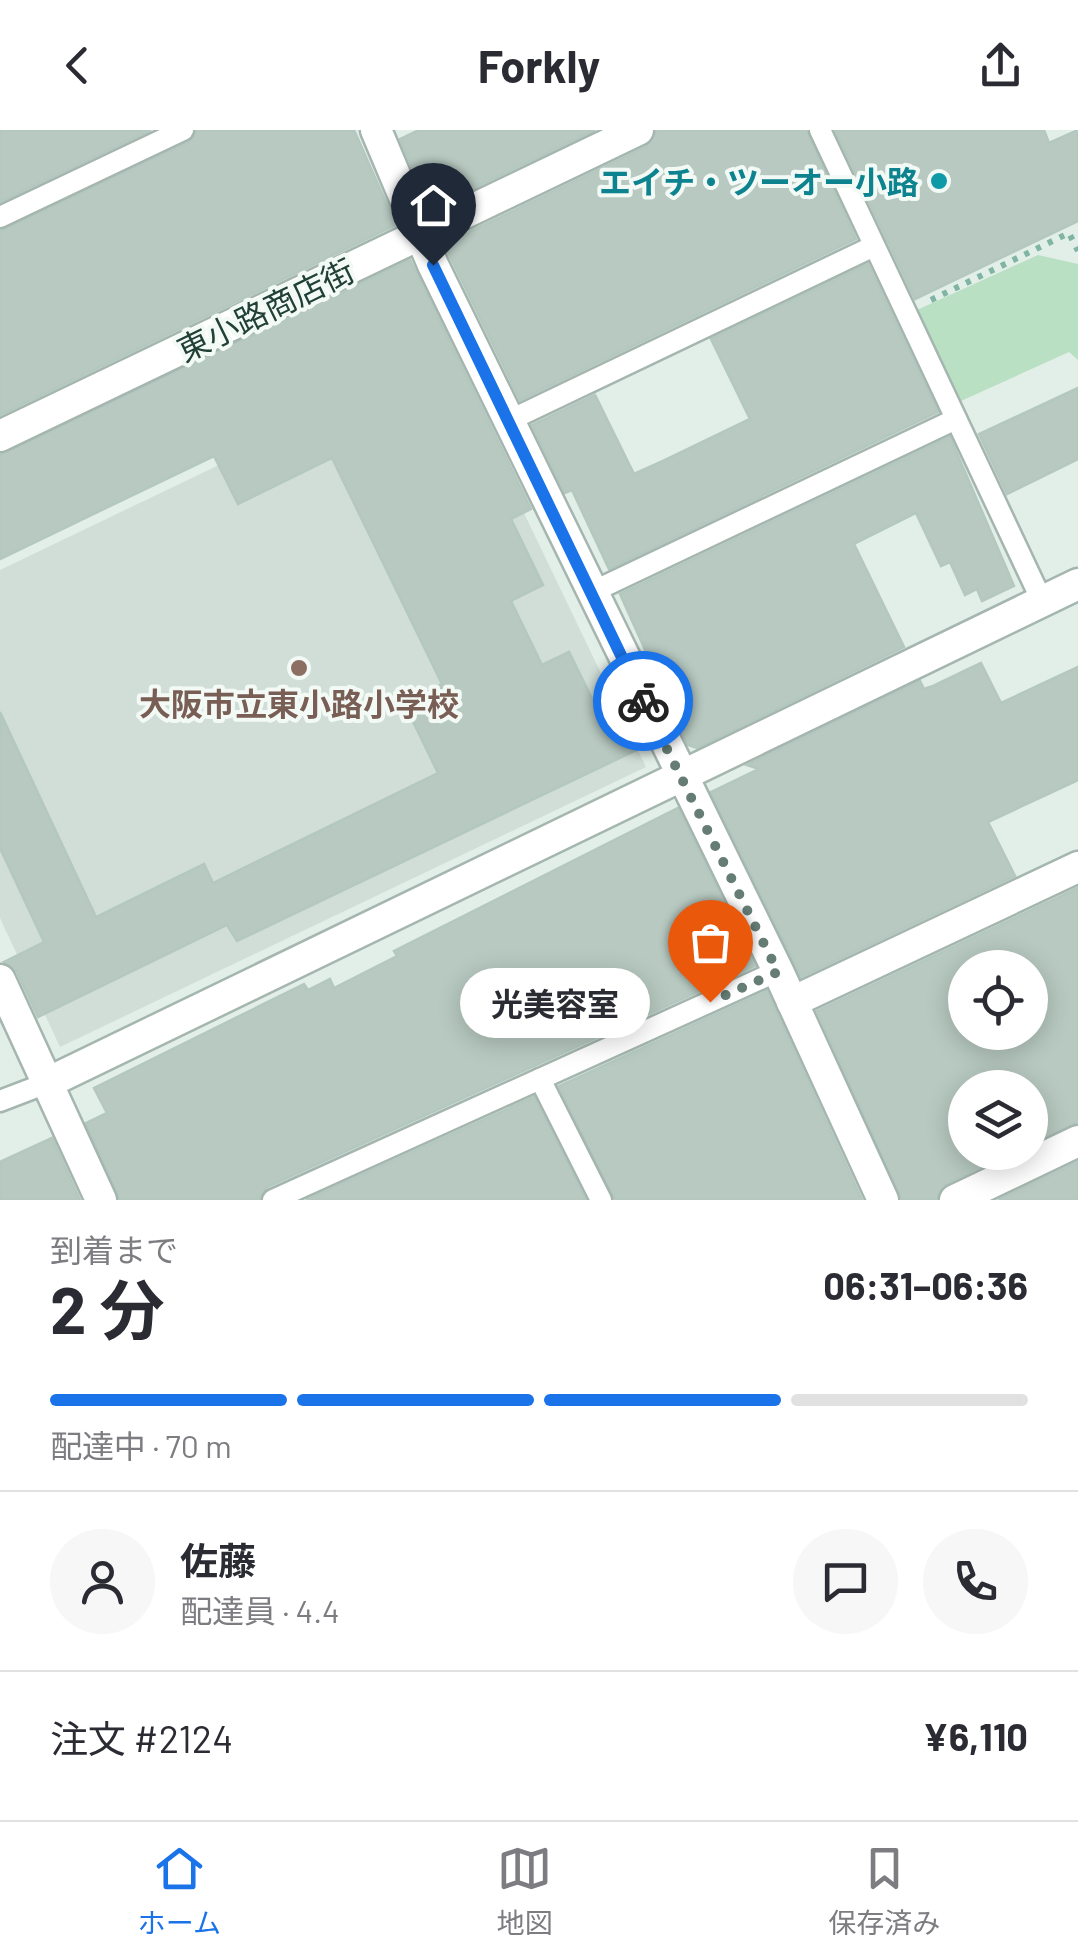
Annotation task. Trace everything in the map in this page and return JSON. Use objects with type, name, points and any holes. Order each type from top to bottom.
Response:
[{"type":"street","points":[[376,130],[508,421],[778,972],[883,1200]]},
{"type":"street","name":"東小路商店街","points":[[0,436],[638,130]]},
{"type":"street","points":[[46,1083],[1078,584]]},
{"type":"street","points":[[792,1002],[1078,866]]},
{"type":"street","points":[[0,980],[101,1200]]},
{"type":"street","points":[[955,1200],[1078,1142]]},
{"type":"lane","points":[[0,217],[183,130]]},
{"type":"lane","points":[[820,130],[1042,600]]},
{"type":"lane","points":[[508,421],[874,246]]},
{"type":"lane","points":[[590,593],[956,418]]},
{"type":"lane","points":[[273,1200],[778,972]]},
{"type":"lane","points":[[540,1079],[601,1200]]},
{"type":"lane","points":[[0,1102],[46,1083]]},
{"type":"path","points":[[906,312],[1069,233],[1078,251]]},
{"type":"shaded area","name":"大阪市立東小路小学校","points":[[448,355],[646,767],[60,1047],[0,918],[0,570]]},
{"type":"green space","points":[[1038,255],[1078,264],[1078,360],[1069,352],[961,401],[917,310]]},
{"type":"building","points":[[0,130],[151,130],[0,202]]},
{"type":"building","points":[[197,130],[354,130],[396,225],[0,415],[0,231],[189,142]]},
{"type":"building","points":[[419,130],[595,130],[430,209],[400,139]]},
{"type":"building","points":[[657,130],[806,130],[856,239],[520,400],[444,244],[646,147]]},
{"type":"building","points":[[835,130],[1044,130],[1049,143],[1078,130],[1078,221],[915,299]]},
{"type":"building","points":[[410,260],[531,509],[511,519],[543,585],[511,601],[542,665],[569,652],[606,727],[632,714],[647,745],[237,941],[227,925],[38,1017],[17,972],[4,962],[44,942],[0,848],[0,712],[96,917],[204,864],[213,883],[438,773],[404,703],[442,684],[332,458],[238,504],[214,456],[0,559],[0,455]]},
{"type":"building","points":[[868,264],[938,412],[609,569],[572,490],[565,493],[532,425],[595,395],[634,474],[663,461],[750,419],[711,339]]},
{"type":"building","points":[[1078,388],[1078,459],[1007,494],[979,434]]},
{"type":"building","points":[[950,437],[1014,586],[982,601],[977,589],[965,595],[950,562],[941,566],[916,513],[854,544],[904,647],[697,748],[688,745],[620,594]]},
{"type":"building","points":[[981,663],[1001,703],[1078,667],[1078,780],[988,822],[1015,876],[801,977],[711,792],[759,769],[747,765],[920,681],[924,689]]},
{"type":"building","points":[[678,808],[755,966],[267,1187],[259,1200],[120,1200],[86,1123],[107,1113],[94,1088],[304,984],[308,990],[330,979],[334,988],[397,956],[394,951]]},
{"type":"building","points":[[1078,888],[1078,1122],[1048,1135],[1048,1070],[948,1070],[948,1170],[974,1170],[946,1184],[936,1200],[902,1200],[817,1011]]},
{"type":"building","points":[[767,991],[862,1200],[615,1200],[559,1086]]},
{"type":"building","points":[[534,1097],[586,1200],[306,1200]]},
{"type":"building","points":[[52,1138],[80,1200],[0,1200],[0,1162]]},
{"type":"building","points":[[1078,1162],[1078,1200],[998,1200]]},
{"type":"way so far","points":[[643,701],[778,972],[710,1002]]},
{"type":"place","name":"エイチ・ツーオー小路","points":[[939,181]]},
{"type":"place","name":"大阪市立東小路小学校","points":[[299,668]]},
{"type":"place","name":"光美容室","points":[[710,1002]]},
{"type":"route","points":[[433,265],[643,701]]}]
